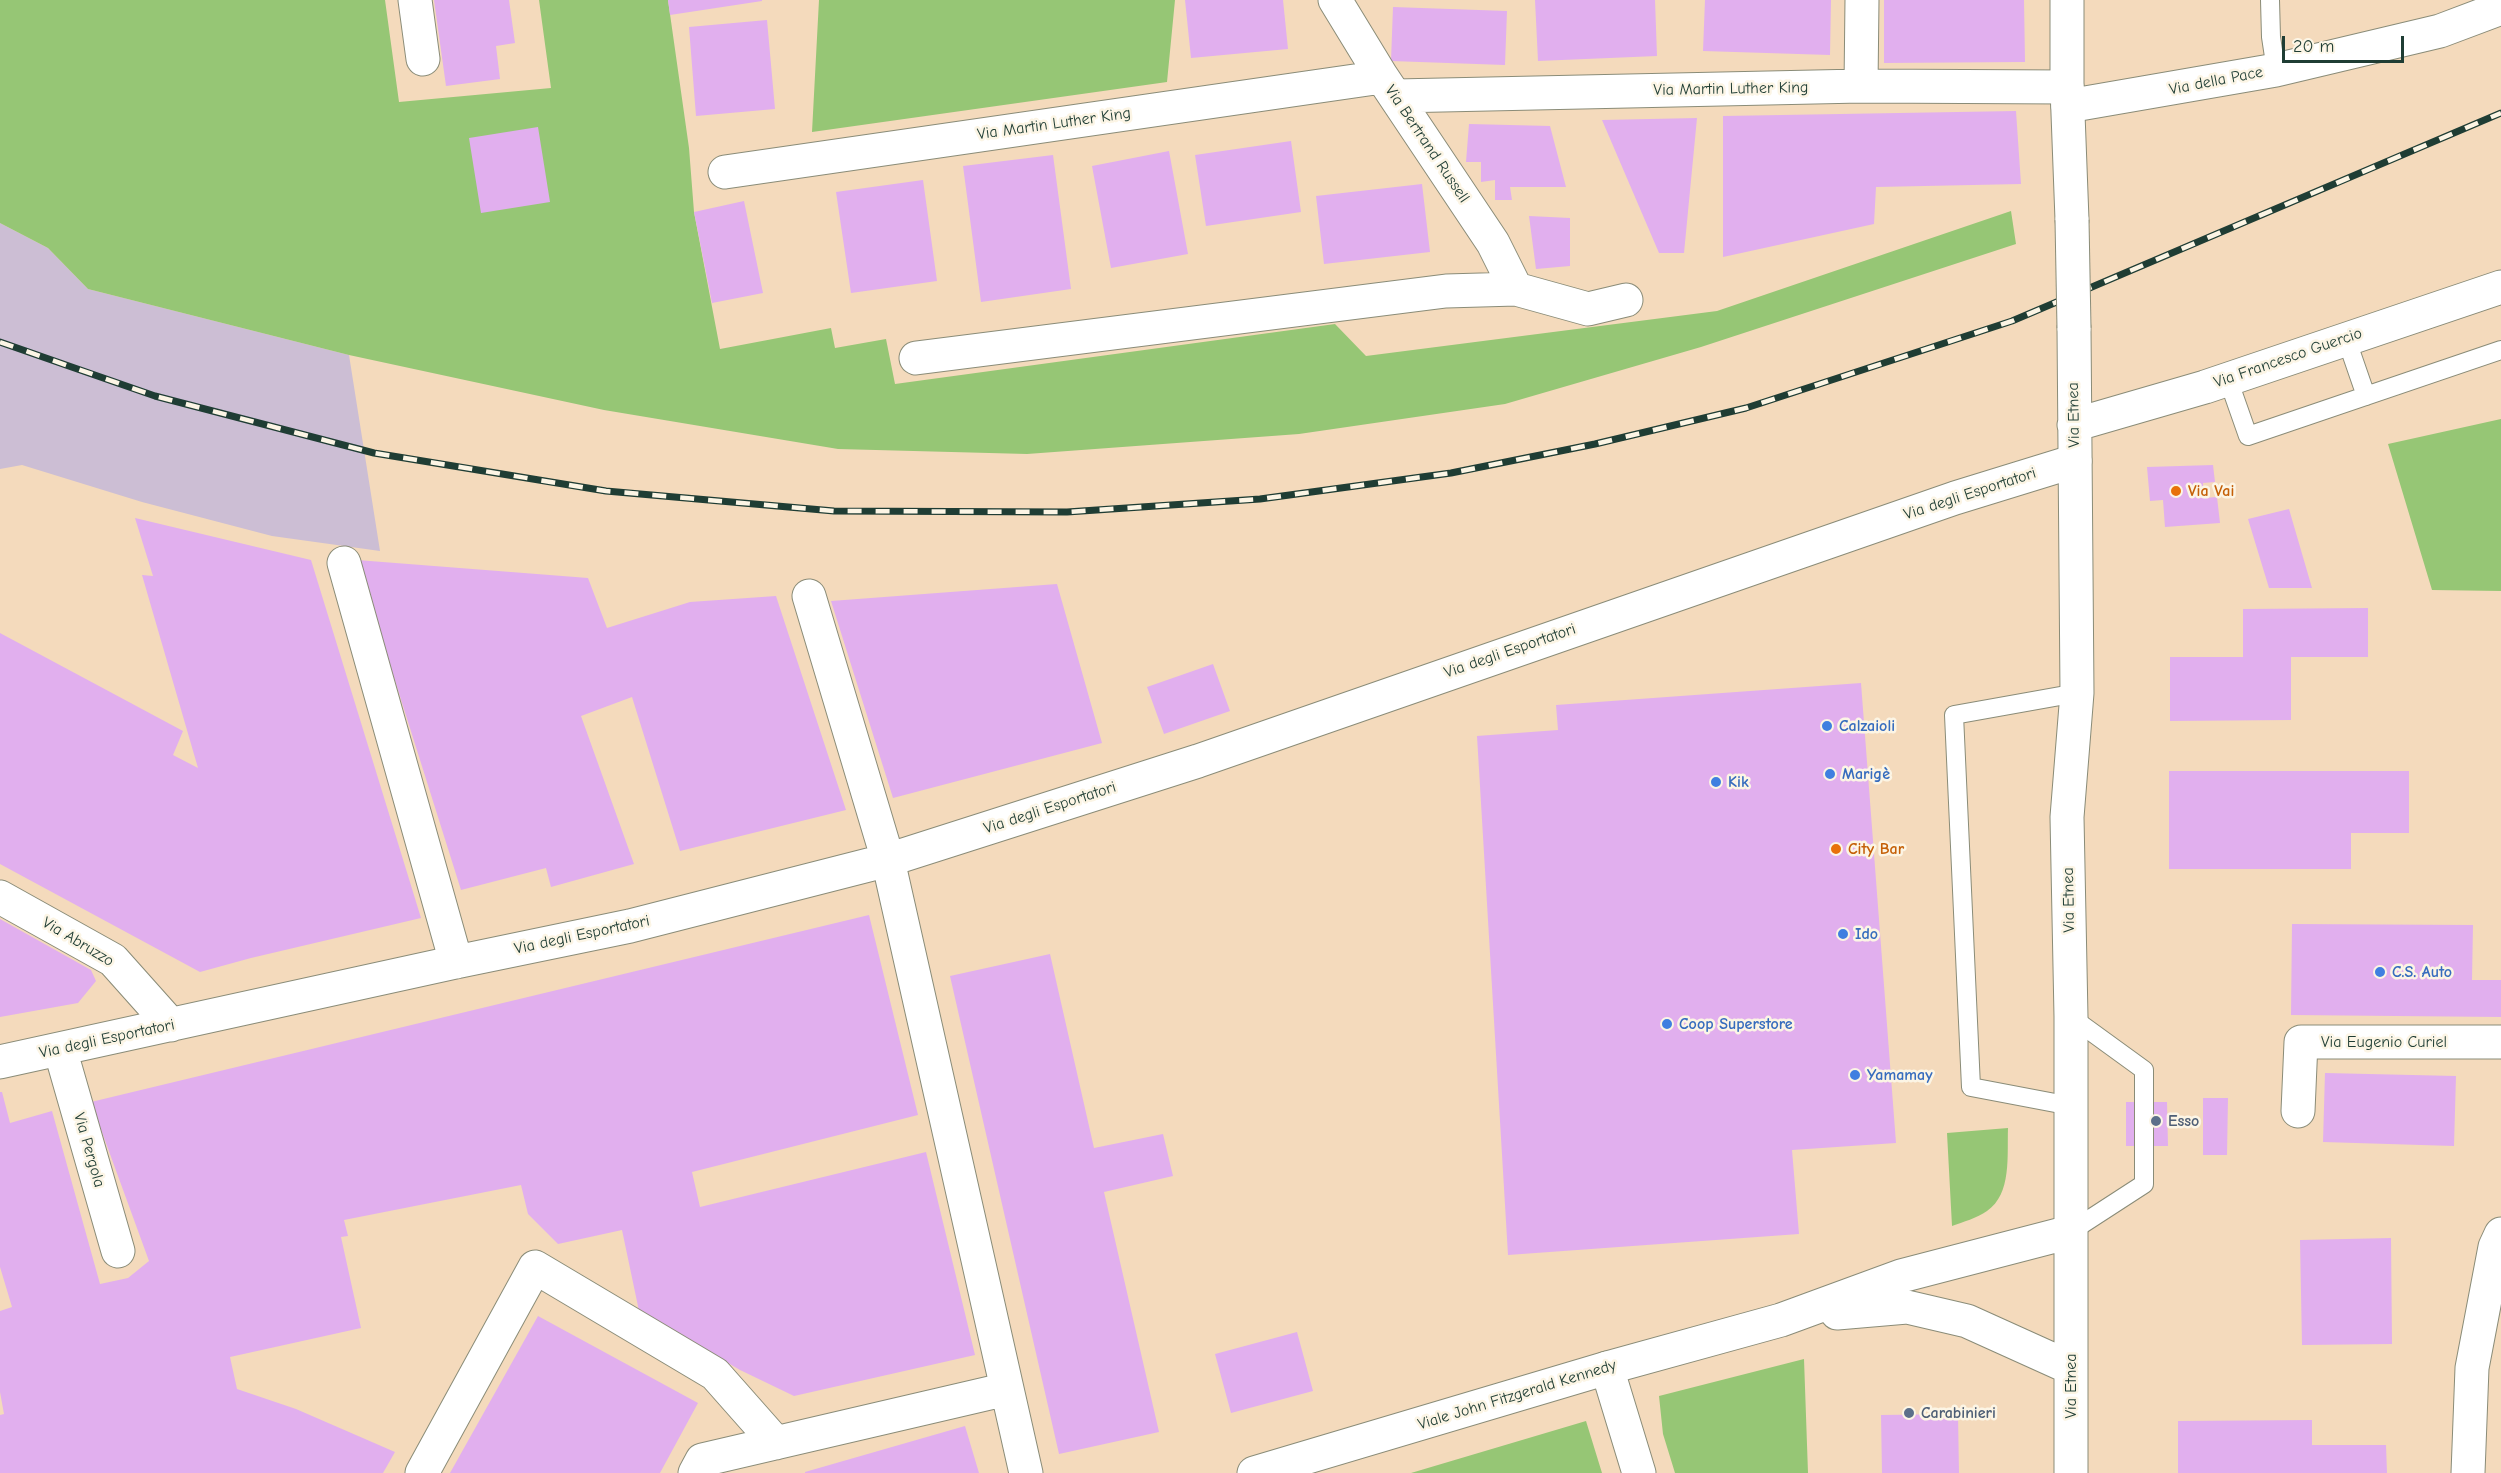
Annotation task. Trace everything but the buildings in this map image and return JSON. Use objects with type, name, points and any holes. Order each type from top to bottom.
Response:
[{"type":"street","points":[[415,0],[423,59]]},
{"type":"street","name":"Via Bertrand Russell","points":[[1335,0],[1493,243],[1516,289]]},
{"type":"street","points":[[1861,86],[1862,0]]},
{"type":"street","points":[[2067,0],[2067,97]]},
{"type":"street","name":"Via della Pace","points":[[2067,97],[2276,70],[2440,31],[2501,8]]},
{"type":"street","name":"Via Martin Luther King","points":[[725,172],[1389,86],[1861,86],[2067,97]]},
{"type":"street","name":"Via Etnea","points":[[2067,97],[2073,220],[2077,693],[2067,817],[2071,1017],[2071,1473]]},
{"type":"street","name":"Via Francesco Guercio","points":[[2074,425],[2228,379],[2501,287]]},
{"type":"street","points":[[916,358],[1446,291],[1516,289],[1588,309],[1626,300]]},
{"type":"street","name":"Via degli Esportatori","points":[[0,1062],[630,926],[888,860],[1198,761],[1955,498],[2075,461]]},
{"type":"street","points":[[344,563],[456,962]]},
{"type":"street","points":[[808,596],[888,860],[1026,1473]]},
{"type":"street","name":"Via Abruzzo","points":[[0,897],[112,960],[171,1025]]},
{"type":"street","name":"Via Eugenio Curiel","points":[[2298,1111],[2301,1042],[2501,1042]]},
{"type":"street","name":"Via Pergola","points":[[60,1049],[118,1251]]},
{"type":"street","points":[[1781,1320],[1901,1276],[2070,1232]]},
{"type":"street","points":[[2468,1473],[2472,1368],[2495,1246],[2501,1234]]},
{"type":"street","points":[[422,1473],[535,1268],[715,1374],[776,1443]]},
{"type":"street","points":[[1781,1320],[1877,1308],[1907,1307],[1966,1321],[2071,1368]]},
{"type":"street","name":"Viale John Fitzgerald Kennedy","points":[[1254,1473],[1607,1368],[1781,1320]]},
{"type":"street","points":[[1607,1368],[1639,1473]]},
{"type":"street","points":[[695,1473],[702,1460],[1007,1389]]},
{"type":"lane","points":[[2270,0],[2276,70]]},
{"type":"lane","points":[[2346,338],[2366,396]]},
{"type":"lane","points":[[2228,379],[2248,436],[2501,350]]},
{"type":"lane","points":[[2071,1106],[1971,1087],[1954,715],[2077,693]]},
{"type":"lane","points":[[2070,1232],[2144,1184],[2144,1070],[2071,1017]]},
{"type":"shaded area","points":[[0,223],[48,248],[88,289],[349,355],[380,551],[272,536],[142,502],[22,465],[0,469]]},
{"type":"green space","points":[[0,0],[385,0],[399,102],[551,88],[539,0],[668,0],[689,148],[694,212],[720,349],[831,328],[835,348],[886,339],[895,384],[1335,324],[1366,356],[1717,311],[2011,211],[2016,244],[1701,347],[1505,404],[1299,434],[1027,454],[838,449],[604,410],[349,355],[88,289],[48,248],[0,223]]},
{"type":"green space","points":[[819,0],[1175,0],[1167,82],[812,132]]},
{"type":"green space","points":[[2501,419],[2501,591],[2432,590],[2388,444]]},
{"type":"green space","points":[[2008,1128],[2008,1162],[2001,1195],[1987,1211],[1952,1226],[1947,1133]]},
{"type":"green space","points":[[1804,1359],[1808,1473],[1675,1473],[1663,1434],[1659,1396]]},
{"type":"green space","points":[[1586,1421],[1602,1473],[1411,1473]]},
{"type":"railway","points":[[0,342],[155,396],[374,453],[606,491],[834,511],[1067,512],[1260,499],[1451,473],[1595,444],[1746,408],[2012,321],[2501,113]]},
{"type":"place","name":"Via Vai","points":[[2176,491]]},
{"type":"place","name":"Calzaioli","points":[[1827,726]]},
{"type":"place","name":"Marigè","points":[[1830,774]]},
{"type":"place","name":"Kik","points":[[1716,782]]},
{"type":"place","name":"City Bar","points":[[1836,849]]},
{"type":"place","name":"Ido","points":[[1843,934]]},
{"type":"place","name":"C.S. Auto","points":[[2380,972]]},
{"type":"place","name":"Coop Superstore","points":[[1667,1024]]},
{"type":"place","name":"Yamamay","points":[[1855,1075]]},
{"type":"place","name":"Esso","points":[[2156,1121]]},
{"type":"place","name":"Carabinieri","points":[[1909,1413]]}]
